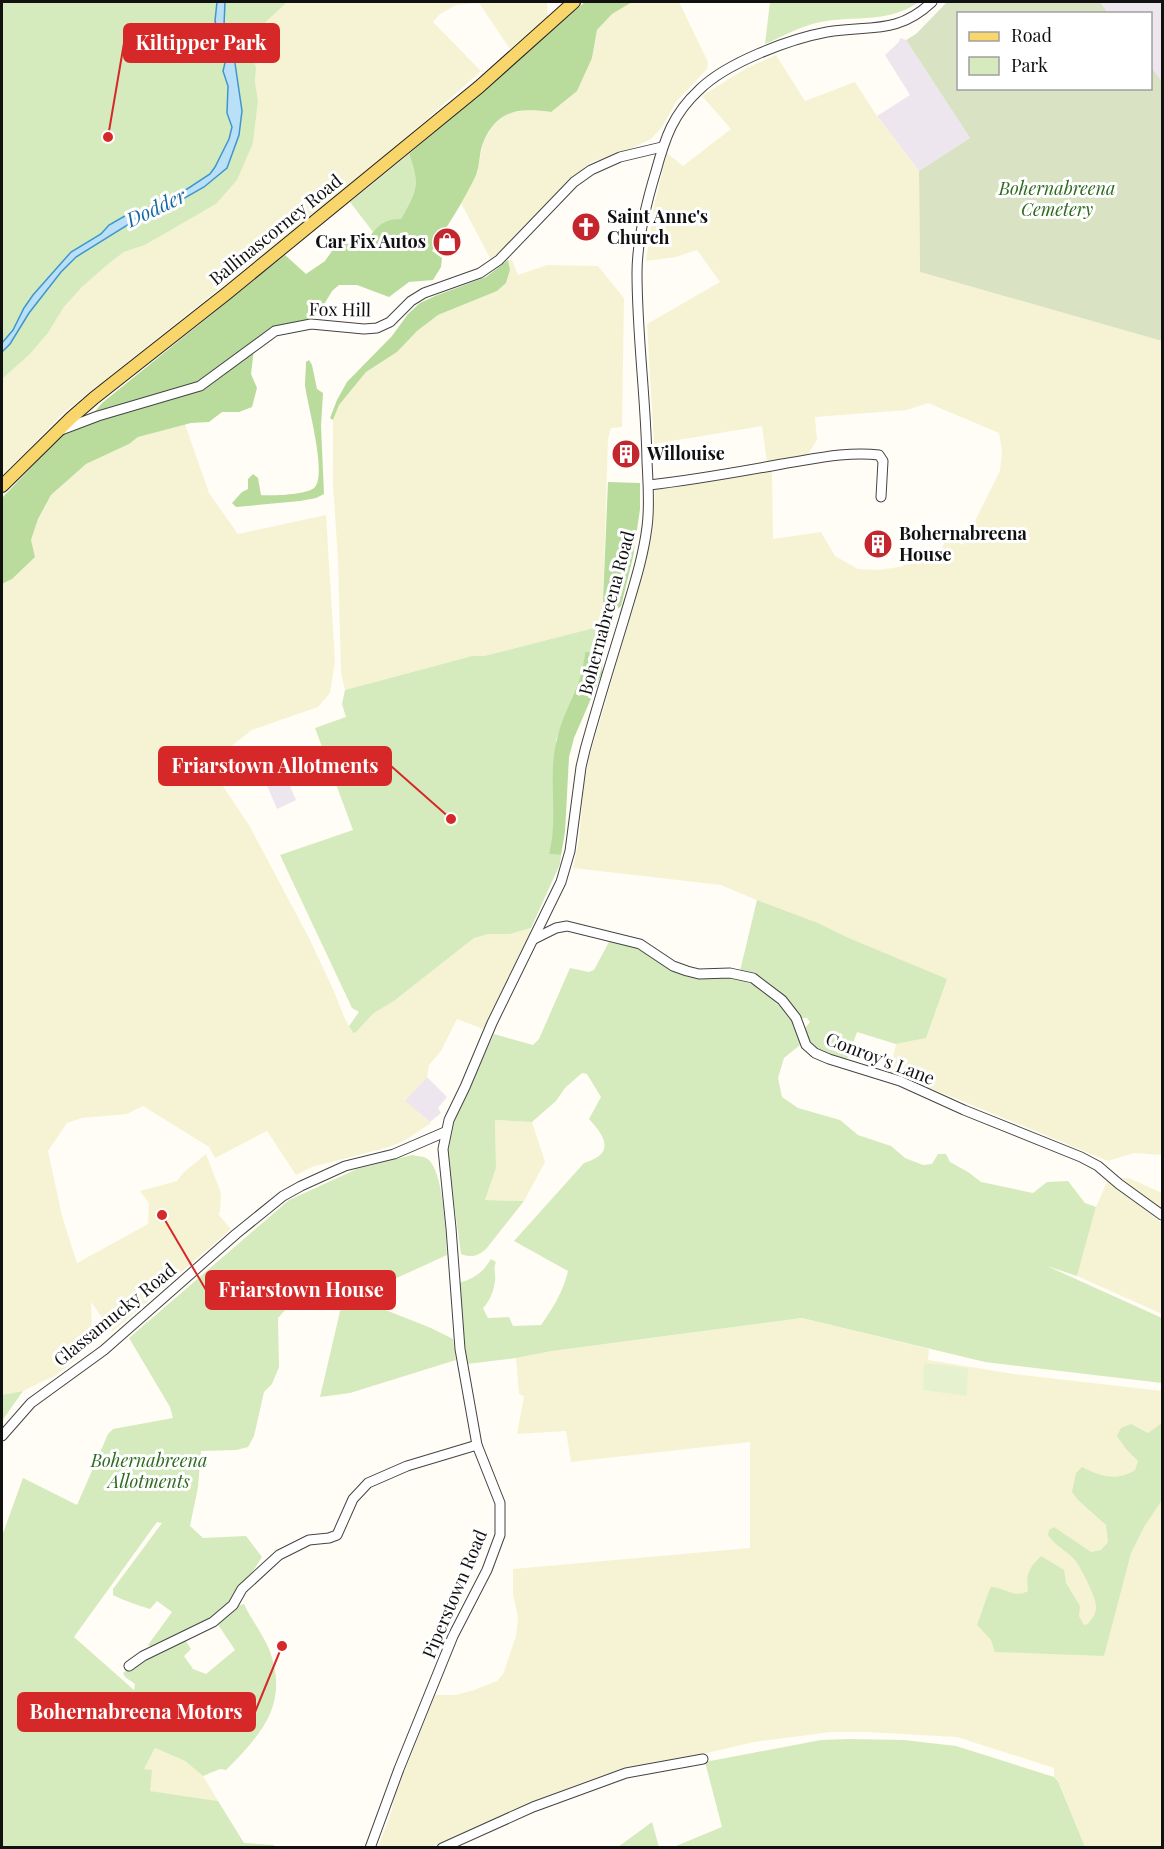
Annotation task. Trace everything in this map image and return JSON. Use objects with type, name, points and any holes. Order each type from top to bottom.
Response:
[{"type":"main road","name":"Ballinascorney Road","points":[[2,486],[94,398],[226,294],[479,87],[574,2]]},
{"type":"street","name":"Bohernabreena Road","points":[[445,1132],[492,1023],[534,939],[566,867],[576,818],[585,750],[645,544],[649,485],[637,273],[642,224],[662,147],[672,123],[700,88],[726,70],[782,45],[816,35],[841,30],[887,27],[901,23],[912,18],[932,2]]},
{"type":"street","name":"Fox Hill","points":[[56,433],[98,416],[200,386],[275,331],[311,324],[364,329],[384,325],[424,292],[480,273],[499,260],[574,182],[591,170],[620,157],[662,147]]},
{"type":"street","points":[[649,485],[850,454],[869,454],[879,455],[883,461],[881,497]]},
{"type":"street","name":"Conroy's Lane","points":[[534,939],[556,928],[567,926],[640,944],[673,966],[687,971],[699,974],[730,973],[753,978],[782,999],[796,1018],[806,1045],[815,1053],[900,1081],[1089,1161],[1162,1215]]},
{"type":"street","name":"Glassamucky Road","points":[[2,1436],[31,1403],[104,1350],[236,1234],[283,1196],[301,1185],[345,1166],[394,1154],[445,1132]]},
{"type":"street","name":"Piperstown Road","points":[[370,1848],[453,1636],[486,1570],[500,1534],[500,1503],[477,1445],[460,1349],[452,1238],[443,1163],[445,1132]]},
{"type":"street","points":[[129,1666],[143,1656],[213,1622],[233,1605],[242,1589],[279,1555],[309,1540],[337,1535],[353,1499],[368,1483],[407,1466],[477,1445]]},
{"type":"street","points":[[442,1848],[533,1807],[626,1773],[703,1759]]},
{"type":"shaded area","points":[[287,2],[547,2],[548,19],[510,49],[479,3],[456,5],[440,14],[433,22],[481,71],[382,159],[61,415],[2,479],[2,379],[30,354],[48,333],[64,307],[107,265],[124,252],[145,245],[216,204],[253,143],[258,101],[255,82],[256,68],[250,37]]},
{"type":"shaded area","points":[[632,2],[679,2],[708,62],[707,69],[676,102],[662,127],[651,139],[590,163],[570,179],[491,260],[461,203],[477,173],[483,143],[493,125],[501,117],[512,112],[532,110],[551,112],[592,58],[597,30],[612,14]]},
{"type":"shaded area","points":[[1100,2],[1162,2],[1162,81],[1152,68],[1152,12],[1107,12]]},
{"type":"shaded area","points":[[900,38],[906,40],[970,138],[919,171],[877,116],[910,95],[885,55],[899,42]]},
{"type":"shaded area","points":[[776,55],[805,101],[855,82],[877,116],[919,171],[920,272],[1162,341],[1162,1155],[1134,1153],[1108,1161],[889,1073],[896,1044],[926,1038],[851,939],[818,923],[721,885],[573,868],[589,758],[644,570],[653,529],[655,490],[772,469],[773,539],[821,532],[835,556],[858,569],[879,570],[899,567],[939,553],[947,538],[963,545],[1000,471],[1002,451],[999,433],[928,403],[907,410],[815,417],[817,440],[806,457],[767,463],[762,426],[654,444],[647,324],[720,282],[697,250],[676,257],[646,261],[654,206],[667,153],[683,166],[731,129],[702,96],[745,69]]},
{"type":"shaded area","points":[[508,260],[512,260],[518,275],[547,265],[598,266],[624,298],[622,427],[611,428],[608,439],[603,601],[608,613],[614,612],[612,624],[484,656],[472,656],[345,690],[341,673],[338,559],[333,485],[333,420],[339,405],[366,372],[397,352],[417,331],[438,315],[497,291],[506,283],[510,270]]},
{"type":"shaded area","points":[[185,424],[209,493],[238,534],[326,515],[335,661],[330,693],[318,707],[252,730],[229,748],[214,773],[249,825],[309,938],[352,1032],[474,938],[489,934],[510,934],[531,928],[528,942],[483,1029],[457,1019],[441,1051],[429,1065],[427,1077],[405,1101],[431,1123],[404,1141],[312,1167],[296,1175],[267,1131],[215,1158],[209,1147],[143,1106],[127,1114],[82,1118],[67,1123],[48,1151],[62,1216],[77,1263],[148,1224],[149,1203],[140,1191],[177,1181],[184,1172],[206,1154],[221,1193],[218,1214],[231,1229],[112,1332],[91,1302],[92,1329],[78,1358],[56,1375],[23,1391],[2,1395],[2,584],[12,579],[51,495],[86,464],[129,444],[138,437]]},
{"type":"shaded area","points":[[277,756],[296,800],[277,809],[258,764]]},
{"type":"shaded area","points":[[427,1077],[447,1097],[438,1108],[441,1113],[430,1122],[404,1101]]},
{"type":"shaded area","points":[[495,1120],[532,1122],[545,1162],[524,1201],[485,1200],[496,1168]]},
{"type":"shaded area","points":[[1118,1178],[1129,1178],[1162,1193],[1162,1212]]},
{"type":"shaded area","points":[[1108,1180],[1162,1223],[1162,1314],[1077,1276],[1096,1207]]},
{"type":"shaded area","points":[[802,1318],[929,1349],[928,1360],[1014,1374],[1162,1391],[1162,1847],[1085,1847],[1058,1780],[1054,1777],[1054,1768],[957,1737],[831,1732],[754,1742],[625,1769],[576,1786],[431,1847],[378,1847],[391,1813],[394,1798],[435,1695],[456,1695],[474,1690],[497,1681],[503,1674],[516,1636],[518,1618],[513,1594],[513,1569],[750,1548],[750,1442],[571,1462],[566,1431],[517,1434],[524,1396],[519,1394],[516,1358],[552,1351]]},
{"type":"shaded area","points":[[155,1748],[185,1761],[203,1776],[218,1801],[149,1791],[144,1769]]},
{"type":"green space","points":[[2,2],[287,2],[250,37],[256,68],[255,82],[258,101],[253,143],[237,180],[216,204],[145,245],[124,252],[107,265],[64,307],[48,333],[30,354],[2,379]]},
{"type":"green space","points":[[585,2],[632,2],[612,14],[597,30],[592,58],[577,91],[551,112],[519,111],[502,117],[495,123],[482,147],[476,175],[432,251],[442,258],[441,267],[433,280],[409,282],[389,297],[357,285],[339,285],[332,291],[316,318],[255,341],[251,374],[257,388],[252,407],[239,412],[222,412],[209,422],[191,423],[138,437],[129,444],[86,464],[51,495],[38,519],[31,540],[35,557],[12,579],[2,584],[2,498],[60,437],[88,420],[102,403],[285,255],[306,274],[325,261],[334,248],[331,239],[346,244],[357,244],[364,241],[380,225],[401,219],[413,195],[416,181],[409,154]]},
{"type":"green space","points":[[770,2],[919,2],[907,9],[883,16],[834,20],[799,28],[765,44]]},
{"type":"green space","name":"Bohernabreena Cemetery","points":[[947,2],[1100,2],[1107,12],[957,12],[957,90],[1152,90],[1152,68],[1162,81],[1162,341],[920,272],[919,171],[970,138],[906,40],[916,34]]},
{"type":"green space","points":[[409,154],[416,181],[410,202],[401,219],[377,228],[373,232],[350,202]]},
{"type":"green space","points":[[508,260],[510,270],[506,283],[497,291],[438,315],[417,331],[397,352],[366,372],[339,405],[333,420],[330,418],[347,382],[392,336],[408,314],[420,303],[486,277]]},
{"type":"green space","points":[[309,360],[317,389],[323,393],[321,426],[324,494],[300,501],[236,507],[232,503],[248,489],[248,479],[253,474],[258,478],[261,495],[305,492],[315,487],[318,479],[318,453],[305,385],[306,362]]},
{"type":"green space","points":[[608,482],[640,483],[640,509],[633,557],[621,606],[614,612],[608,613],[603,601]]},
{"type":"green space","points":[[606,625],[604,638],[606,644],[603,651],[585,652],[584,666],[556,740],[554,837],[549,854],[561,855],[560,864],[531,928],[510,934],[489,934],[474,938],[394,1001],[374,1013],[353,1033],[349,1026],[359,1012],[352,1008],[280,855],[353,830],[315,728],[346,717],[342,704],[345,690],[472,656],[484,656]]},
{"type":"green space","points":[[603,651],[602,673],[574,738],[569,757],[565,832],[561,855],[549,854],[553,826],[553,768],[557,739],[581,674],[585,652]]},
{"type":"green space","points":[[757,900],[818,923],[947,979],[926,1038],[896,1044],[857,1032],[847,1059],[826,1053],[810,1042],[805,1028],[810,1022],[807,1018],[801,1018],[740,971]]},
{"type":"green space","points":[[610,940],[644,950],[681,973],[705,978],[727,977],[742,980],[758,987],[786,1012],[794,1024],[800,1045],[784,1058],[778,1078],[782,1097],[798,1108],[840,1120],[858,1135],[891,1146],[905,1158],[923,1165],[932,1164],[938,1154],[946,1154],[950,1162],[981,1182],[1033,1193],[1047,1182],[1068,1181],[1085,1203],[1096,1207],[1077,1276],[1047,1266],[1162,1318],[1162,1383],[985,1362],[802,1318],[467,1364],[459,1283],[477,1275],[491,1259],[496,1262],[493,1292],[483,1308],[488,1318],[509,1317],[513,1326],[541,1325],[557,1300],[568,1271],[514,1241],[584,1163],[594,1159],[604,1150],[603,1138],[589,1119],[601,1097],[587,1074],[582,1073],[532,1122],[495,1120],[496,1168],[485,1200],[524,1201],[486,1249],[475,1256],[461,1254],[447,1152],[450,1131],[494,1034],[533,1045],[539,1039],[570,968],[589,972],[594,970]]},
{"type":"green space","name":"Bohernabreena Allotments","points":[[412,1155],[426,1158],[437,1174],[443,1203],[447,1255],[344,1302],[373,1305],[453,1339],[456,1360],[350,1393],[320,1397],[342,1303],[300,1303],[287,1308],[278,1318],[279,1367],[272,1384],[264,1392],[254,1436],[248,1447],[236,1450],[201,1451],[198,1487],[190,1526],[203,1538],[246,1536],[262,1557],[252,1573],[238,1586],[226,1606],[210,1619],[153,1648],[148,1645],[172,1612],[157,1601],[150,1609],[127,1601],[113,1595],[113,1589],[162,1523],[157,1522],[74,1637],[134,1690],[135,1684],[123,1673],[142,1659],[184,1638],[191,1649],[184,1656],[193,1669],[206,1674],[235,1650],[217,1623],[236,1606],[244,1604],[269,1649],[275,1668],[274,1702],[261,1730],[226,1770],[220,1769],[203,1776],[185,1761],[155,1748],[144,1769],[152,1770],[150,1791],[218,1801],[244,1843],[274,1845],[274,1847],[2,1847],[2,1536],[23,1478],[77,1505],[108,1434],[113,1429],[173,1418],[170,1407],[129,1338],[289,1200],[357,1169]]},
{"type":"green space","points":[[924,1363],[968,1368],[967,1396],[923,1390]]},
{"type":"green space","points":[[23,1391],[2,1421],[2,1395]]},
{"type":"green space","points":[[1162,1423],[1162,1500],[1144,1527],[1131,1553],[1104,1656],[995,1652],[991,1640],[977,1625],[989,1591],[991,1587],[1018,1594],[1028,1591],[1029,1572],[1041,1556],[1064,1570],[1066,1583],[1080,1606],[1079,1616],[1084,1625],[1091,1620],[1095,1614],[1096,1603],[1088,1583],[1075,1560],[1048,1535],[1049,1530],[1054,1527],[1091,1552],[1101,1550],[1108,1542],[1106,1525],[1072,1492],[1076,1473],[1082,1467],[1095,1473],[1115,1477],[1135,1470],[1138,1461],[1117,1436],[1121,1428],[1131,1424],[1148,1433]]},
{"type":"green space","points":[[821,1740],[904,1740],[956,1746],[1054,1777],[1058,1781],[1085,1847],[671,1848],[722,1827],[705,1762]]},
{"type":"green space","points":[[652,1822],[659,1847],[618,1847]]},
{"type":"water","name":"Dodder","points":[[217,2],[225,2],[224,25],[231,36],[242,111],[239,135],[227,168],[204,187],[167,211],[134,219],[76,257],[61,272],[29,313],[10,344],[2,352],[2,343],[13,330],[24,308],[71,252],[130,213],[169,201],[210,174],[215,167],[229,139],[232,127],[227,113],[228,86],[223,71],[225,63],[215,21]]},
{"type":"place","name":"Kiltipper Park","points":[[108,137]]},
{"type":"place","name":"Saint Anne's Church","points":[[586,227]]},
{"type":"place","name":"Car Fix Autos","points":[[447,242]]},
{"type":"place","name":"Willouise","points":[[626,454]]},
{"type":"place","name":"Bohernabreena House","points":[[878,544]]},
{"type":"place","name":"Friarstown Allotments","points":[[451,819]]},
{"type":"place","name":"Friarstown House","points":[[162,1215]]},
{"type":"place","name":"Bohernabreena Motors","points":[[282,1646]]}]
